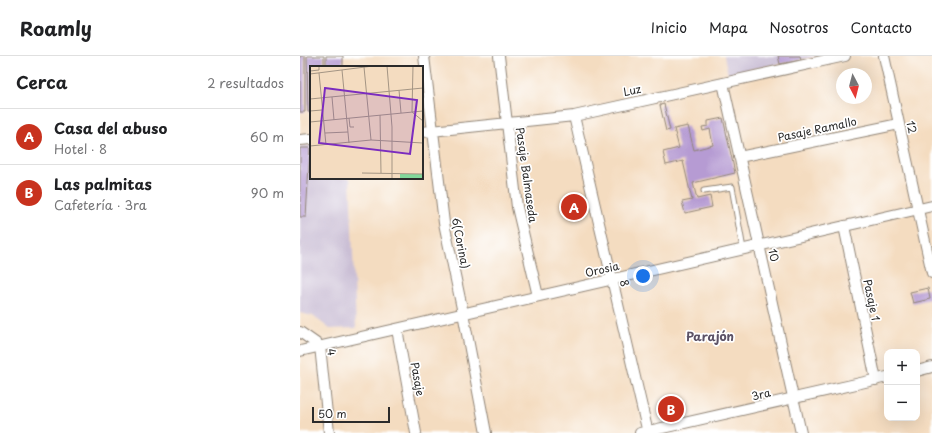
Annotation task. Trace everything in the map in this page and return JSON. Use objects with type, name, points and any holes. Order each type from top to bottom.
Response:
[{"type":"street","name":"6(Corina)","points":[[424,56],[444,222],[486,433]]},
{"type":"street","name":"Pasaje Balmaseda","points":[[499,56],[517,207],[538,296]]},
{"type":"street","name":"Luz","points":[[423,132],[574,116],[845,56]]},
{"type":"street","name":"12","points":[[884,56],[932,273]]},
{"type":"street","name":"10","points":[[723,83],[801,433]]},
{"type":"street","name":"8","points":[[574,116],[612,279],[645,432]]},
{"type":"street","name":"Pasaje Ramallo","points":[[739,157],[899,124]]},
{"type":"street","points":[[300,140],[310,139]]},
{"type":"street","name":"Orosia","points":[[300,351],[932,206]]},
{"type":"street","name":"Pasaje 1","points":[[844,226],[876,380]]},
{"type":"street","name":"Pasaje","points":[[397,328],[416,433]]},
{"type":"street","name":"4","points":[[300,332],[320,346],[329,433]]},
{"type":"street","points":[[920,370],[932,367]]},
{"type":"street","name":"3ra","points":[[645,432],[884,379]]},
{"type":"lane","points":[[704,191],[732,187],[743,249]]},
{"type":"shaded area","points":[[724,56],[819,56],[728,74]]},
{"type":"shaded area","points":[[310,145],[310,179],[350,179],[356,328],[330,329],[313,316],[300,313],[300,146]]},
{"type":"building","points":[[300,56],[305,56],[305,112],[300,112]]},
{"type":"building","points":[[307,56],[324,56],[324,66],[310,66],[310,112],[308,112]]},
{"type":"building","points":[[326,56],[343,56],[343,66],[326,66]]},
{"type":"building","points":[[778,56],[800,56],[801,60],[780,64]]},
{"type":"building","points":[[664,104],[670,130],[666,131],[660,105]]},
{"type":"building","points":[[723,118],[735,173],[693,183],[697,199],[710,196],[712,207],[685,213],[682,202],[692,200],[683,161],[666,165],[663,152],[679,148],[674,129],[688,126],[694,150],[713,145],[710,129],[703,131],[702,127],[708,126],[708,121]]},
{"type":"building","points":[[300,148],[310,148],[306,217],[300,217]]},
{"type":"building","points":[[928,288],[930,299],[913,303],[910,292]]},
{"type":"place","name":"Casa del abuso","points":[[574,207]]},
{"type":"place","name":"Las palmitas","points":[[671,409]]},
{"type":"district","name":"Parajón","points":[[710,336]]}]
